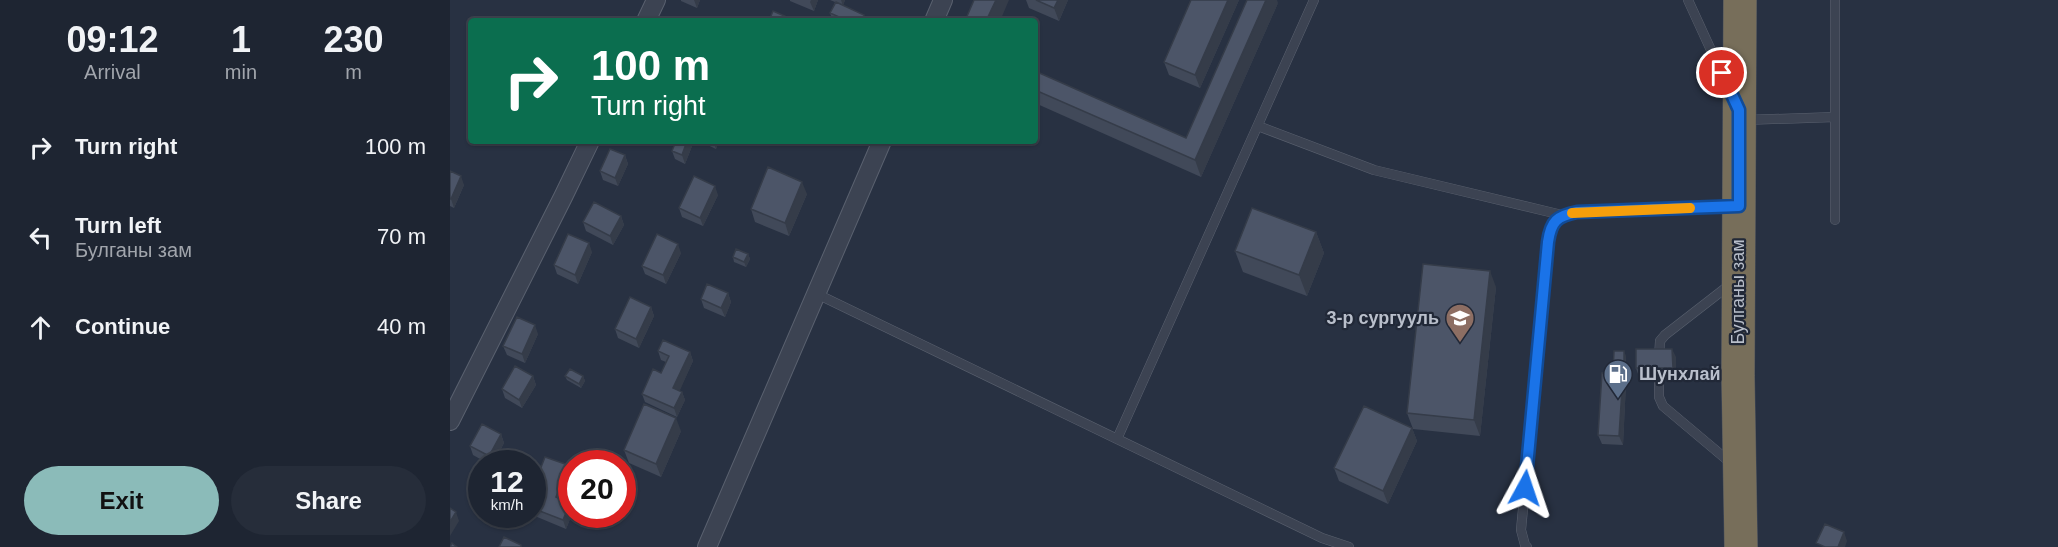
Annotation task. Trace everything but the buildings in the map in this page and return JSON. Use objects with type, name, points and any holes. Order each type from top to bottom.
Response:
[{"type":"highway","name":"Булганы зам","points":[[1740,0],[1738,279],[1741,547]]},
{"type":"street","points":[[647,18],[656,0]]},
{"type":"street","points":[[935,18],[943,0]]},
{"type":"street","points":[[450,421],[589,144]]},
{"type":"street","points":[[707,547],[881,144]]},
{"type":"lane","points":[[1117,439],[1314,0]]},
{"type":"lane","points":[[1688,0],[1739,115],[1835,117]]},
{"type":"lane","points":[[1835,0],[1835,220]]},
{"type":"lane","points":[[1258,126],[1374,170],[1562,215],[1577,212],[1739,206]]},
{"type":"lane","points":[[1527,547],[1521,530],[1548,242],[1552,225],[1562,215]]},
{"type":"lane","points":[[1659,357],[1660,341],[1665,335],[1738,279]]},
{"type":"lane","points":[[817,294],[1322,538],[1349,547]]},
{"type":"lane","points":[[1659,377],[1659,398],[1663,406],[1739,469]]},
{"type":"slow traffic","points":[[1572,213],[1690,208]]},
{"type":"place","name":"3-р сургууль","points":[[1460,344]]},
{"type":"place","name":"Шунхлай","points":[[1618,400]]},
{"type":"route","points":[[1525,488],[1548,242],[1552,225],[1562,215],[1577,212],[1739,206],[1739,110],[1722,73]]}]
